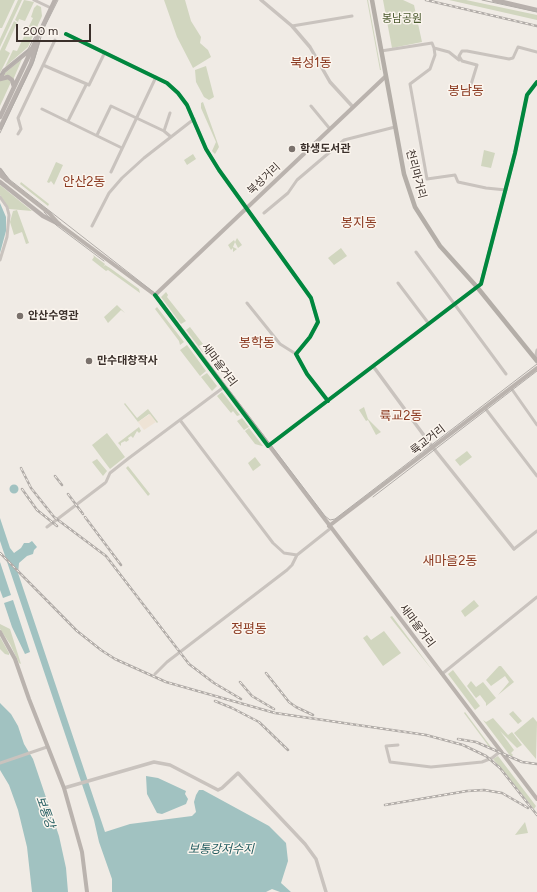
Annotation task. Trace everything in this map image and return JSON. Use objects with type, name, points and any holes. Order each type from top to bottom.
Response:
[{"type":"highway","name":"천리마거리","points":[[372,0],[406,180],[418,212],[440,246],[477,287],[536,360]]},
{"type":"main road","points":[[0,116],[55,0]]},
{"type":"main road","points":[[494,0],[537,10]]},
{"type":"main road","points":[[0,128],[31,64],[41,30]]},
{"type":"main road","points":[[0,78],[4,71],[33,46]]},
{"type":"main road","name":"북성거리","points":[[155,296],[386,76]]},
{"type":"main road","points":[[0,78],[8,77],[12,80],[14,87]]},
{"type":"main road","points":[[0,170],[7,180]]},
{"type":"main road","name":"새마을거리","points":[[0,175],[49,213],[59,224],[155,296],[537,799]]},
{"type":"main road","points":[[0,182],[43,216],[59,224]]},
{"type":"main road","name":"륙교거리","points":[[330,527],[537,368]]},
{"type":"main road","points":[[0,632],[15,658],[45,748],[64,788],[82,852],[87,892]]},
{"type":"street","points":[[34,0],[51,8]]},
{"type":"street","points":[[261,0],[292,26],[310,47],[330,82],[353,107]]},
{"type":"street","points":[[292,26],[352,16]]},
{"type":"street","points":[[66,34],[167,83],[178,92],[187,104],[212,160],[308,294],[318,315],[318,322],[316,326],[296,354]]},
{"type":"street","points":[[18,134],[21,129],[18,118],[55,40]]},
{"type":"street","points":[[382,51],[432,43],[434,48],[435,55],[430,69],[410,84],[427,179],[455,175],[458,182],[486,188],[506,190]]},
{"type":"street","points":[[454,56],[464,50],[509,59],[513,58],[515,50],[518,47],[537,52]]},
{"type":"street","points":[[434,48],[449,52],[461,60],[477,65],[469,91]]},
{"type":"street","points":[[68,121],[86,85],[91,82],[105,52]]},
{"type":"street","points":[[460,53],[459,58],[461,60]]},
{"type":"street","points":[[43,65],[86,85]]},
{"type":"street","points":[[110,172],[156,77]]},
{"type":"street","points":[[268,446],[477,287],[484,278],[506,190],[527,95],[537,82]]},
{"type":"street","points":[[97,136],[111,106],[164,131],[171,137]]},
{"type":"street","points":[[311,106],[330,129]]},
{"type":"street","points":[[42,109],[68,121],[71,125],[122,148]]},
{"type":"street","points":[[164,131],[170,113]]},
{"type":"street","points":[[92,226],[109,192],[122,178],[194,120]]},
{"type":"street","points":[[264,213],[288,193],[297,180],[344,140],[395,127]]},
{"type":"street","points":[[0,197],[7,207],[9,215],[7,237],[0,260]]},
{"type":"street","points":[[416,252],[506,374]]},
{"type":"street","points":[[398,283],[429,324]]},
{"type":"street","points":[[247,303],[280,344],[296,354],[307,374],[328,401]]},
{"type":"street","points":[[536,360],[537,350]]},
{"type":"street","points":[[373,366],[433,447],[514,549],[537,531]]},
{"type":"street","points":[[47,527],[106,482],[110,473],[224,387]]},
{"type":"street","points":[[511,388],[537,425]]},
{"type":"street","points":[[485,408],[537,476]]},
{"type":"street","points":[[180,420],[273,543],[284,552],[297,554]]},
{"type":"street","points":[[155,674],[167,662],[287,570],[292,565],[297,554],[330,527]]},
{"type":"street","points":[[442,674],[537,597]]},
{"type":"street","points":[[398,745],[386,746],[390,762],[431,767],[482,762],[492,758],[501,751]]},
{"type":"street","points":[[0,763],[45,748]]},
{"type":"street","points":[[64,788],[159,762],[170,765],[218,790],[238,774],[305,844],[316,859],[326,892]]},
{"type":"green space","points":[[0,0],[15,0],[2,28],[0,28]]},
{"type":"green space","points":[[18,0],[22,0],[0,47],[0,39]]},
{"type":"green space","points":[[24,0],[34,2],[25,21],[19,19],[18,22],[15,20]]},
{"type":"green space","points":[[164,0],[185,0],[191,21],[201,37],[200,43],[208,50],[211,57],[193,68],[177,37]]},
{"type":"green space","points":[[368,0],[381,70],[380,70]]},
{"type":"green space","name":"봉남공원","points":[[383,0],[403,0],[414,5],[422,42],[392,48]]},
{"type":"green space","points":[[449,0],[466,0],[537,15],[537,20]]},
{"type":"green space","points":[[37,5],[41,7],[42,16],[28,47],[5,67],[13,50],[17,51],[33,18],[31,17],[34,8]]},
{"type":"green space","points":[[14,21],[17,23],[5,50],[10,53],[0,73],[0,51]]},
{"type":"green space","points":[[22,59],[13,80],[4,75],[4,74]]},
{"type":"green space","points":[[206,66],[214,97],[209,100],[204,97],[196,82],[195,70]]},
{"type":"green space","points":[[7,78],[11,82],[0,106],[0,81]]},
{"type":"green space","points":[[203,102],[219,147],[215,154],[212,151],[216,142],[201,108],[201,103]]},
{"type":"green space","points":[[484,150],[495,153],[491,168],[481,166]]},
{"type":"green space","points":[[193,154],[196,159],[187,165],[184,160]]},
{"type":"green space","points":[[56,162],[63,165],[54,185],[51,181],[49,183],[47,182]]},
{"type":"green space","points":[[21,182],[49,204],[48,206],[20,184]]},
{"type":"green space","points":[[0,185],[32,211],[9,209],[0,195]]},
{"type":"green space","points":[[17,210],[29,243],[26,244],[22,232],[14,235],[10,222],[13,211]]},
{"type":"green space","points":[[237,238],[242,245],[238,248],[235,242]]},
{"type":"green space","points":[[234,240],[235,242],[233,247],[237,249],[233,252],[233,248],[231,250],[228,245]]},
{"type":"green space","points":[[341,248],[347,256],[334,265],[328,258]]},
{"type":"green space","points":[[93,255],[105,264],[103,267],[105,265],[110,268],[139,289],[140,293],[92,260],[94,257]]},
{"type":"green space","points":[[166,292],[168,295],[167,297],[186,321],[181,324],[161,297]]},
{"type":"green space","points":[[117,305],[125,313],[121,310],[108,323],[104,317]]},
{"type":"green space","points":[[157,307],[184,342],[180,345],[179,341],[155,309]]},
{"type":"green space","points":[[190,327],[203,344],[199,346],[207,358],[186,330]]},
{"type":"green space","points":[[187,345],[206,371],[200,376],[180,350]]},
{"type":"green space","points":[[207,373],[217,386],[212,391],[201,377]]},
{"type":"green space","points":[[222,392],[240,415],[237,416],[233,411],[231,413],[217,396]]},
{"type":"green space","points":[[125,403],[137,418],[148,409],[158,422],[157,423],[149,414],[138,422],[124,404]]},
{"type":"green space","points":[[364,407],[368,419],[381,432],[376,435],[368,420],[366,421],[359,410]]},
{"type":"green space","points":[[242,418],[249,427],[244,430],[237,421]]},
{"type":"green space","points":[[139,427],[141,431],[139,433],[137,431],[133,438],[131,436],[128,438],[129,440],[121,443],[121,446],[118,443]]},
{"type":"green space","points":[[249,428],[263,446],[255,444],[245,431]]},
{"type":"green space","points":[[107,433],[125,457],[110,469],[92,445]]},
{"type":"green space","points":[[467,451],[472,457],[460,466],[455,460]]},
{"type":"green space","points":[[255,457],[261,465],[253,471],[248,463]]},
{"type":"green space","points":[[97,459],[107,471],[103,476],[92,462]]},
{"type":"green space","points":[[128,466],[150,494],[148,496],[126,468]]},
{"type":"green space","points":[[474,600],[479,606],[465,617],[461,611]]},
{"type":"green space","points":[[407,611],[421,626],[417,630],[404,615]]},
{"type":"green space","points":[[392,616],[433,671],[390,617]]},
{"type":"green space","points":[[0,624],[10,629],[21,664],[19,663],[10,644],[0,629]]},
{"type":"green space","points":[[384,631],[401,653],[383,666],[363,638],[367,635],[371,640]]},
{"type":"green space","points":[[0,637],[9,655],[5,654],[0,649]]},
{"type":"green space","points":[[499,666],[501,666],[514,682],[498,695],[509,682],[505,676],[491,686],[486,680]]},
{"type":"green space","points":[[453,670],[480,706],[475,710],[448,674]]},
{"type":"green space","points":[[471,681],[476,687],[483,682],[496,698],[486,706],[486,703],[480,695],[476,698],[467,686]]},
{"type":"green space","points":[[513,711],[522,721],[518,724],[509,714]]},
{"type":"green space","points":[[465,712],[491,747],[490,748],[464,713]]},
{"type":"green space","points":[[533,717],[537,722],[536,759],[514,733]]},
{"type":"green space","points":[[493,718],[508,735],[512,732],[522,745],[517,748],[500,731],[514,750],[511,753],[513,755],[511,757],[483,720],[486,722]]},
{"type":"green space","points":[[498,756],[536,806],[534,809],[493,759]]},
{"type":"green space","points":[[525,822],[528,833],[515,835],[518,831]]},
{"type":"shaded area","points":[[150,414],[156,422],[144,430],[138,422]]},
{"type":"water","points":[[0,203],[6,217],[6,231],[0,253]]},
{"type":"water","points":[[12,485],[16,485],[18,489],[16,493],[12,493],[10,491],[10,487]]},
{"type":"water","name":"보통강저수지","points":[[0,518],[10,548],[14,553],[21,548],[24,543],[29,543],[32,541],[37,547],[33,554],[27,556],[19,563],[18,573],[105,832],[130,824],[192,816],[196,812],[194,802],[196,795],[199,790],[203,790],[269,826],[286,843],[288,861],[281,883],[291,892],[280,892],[272,889],[266,892],[112,892],[112,879],[99,842],[94,820],[0,541]]},
{"type":"water","points":[[0,562],[11,595],[3,598],[0,590]]},
{"type":"water","points":[[13,600],[30,652],[25,654],[12,627],[4,603]]},
{"type":"water","name":"보통강","points":[[0,703],[11,714],[18,726],[24,744],[33,759],[59,836],[66,868],[68,892],[32,892],[27,847],[18,810],[9,785],[0,770]]},
{"type":"water","points":[[146,776],[158,778],[186,791],[185,794],[188,799],[186,804],[162,814],[157,813],[147,794]]},
{"type":"tram line","points":[[0,133],[34,61],[43,30],[58,0]]},
{"type":"tram line","points":[[482,0],[537,12]]},
{"type":"tram line","points":[[0,75],[27,51],[39,29]]},
{"type":"tram line","points":[[0,168],[10,180],[156,294],[325,516],[330,520],[335,519],[537,364]]},
{"type":"tram line","points":[[44,212],[56,225],[104,261]]},
{"type":"tram line","points":[[373,497],[537,371]]},
{"type":"railway","points":[[426,0],[537,26]]},
{"type":"railway","points":[[21,468],[31,488],[54,517],[106,556],[189,664],[214,683],[241,699]]},
{"type":"railway","points":[[55,476],[62,485]]},
{"type":"railway","points":[[22,489],[37,510],[57,526]]},
{"type":"railway","points":[[68,494],[83,514]]},
{"type":"railway","points":[[85,517],[121,565]]},
{"type":"railway","points":[[0,553],[77,631],[115,659],[166,682],[275,713],[426,735],[463,745],[486,756],[500,768],[537,815]]},
{"type":"railway","points":[[266,673],[289,702],[313,715]]},
{"type":"railway","points":[[240,682],[252,696],[274,709]]},
{"type":"railway","points":[[215,701],[259,722],[288,750]]},
{"type":"railway","points":[[458,739],[476,742],[522,762],[537,764]]},
{"type":"railway","points":[[385,805],[467,791],[484,790],[502,793],[528,808]]},
{"type":"cycle path","points":[[66,34],[167,83],[178,93],[187,105],[206,149],[219,170],[311,298],[318,322],[310,337],[296,354],[307,374],[328,401]]},
{"type":"cycle path","points":[[155,295],[268,446],[481,284],[515,153],[527,95],[537,82]]},
{"type":"place","name":"학생도서관","points":[[292,149]]},
{"type":"place","name":"안산수영관","points":[[20,316]]},
{"type":"place","name":"만수대창작사","points":[[89,361]]},
{"type":"district","name":"북성1동","points":[[311,63]]},
{"type":"district","name":"봉남동","points":[[466,91]]},
{"type":"district","name":"안산2동","points":[[84,182]]},
{"type":"district","name":"봉지동","points":[[359,223]]},
{"type":"district","name":"봉학동","points":[[257,343]]},
{"type":"district","name":"륙교2동","points":[[401,416]]},
{"type":"district","name":"새마을2동","points":[[450,561]]},
{"type":"district","name":"정평동","points":[[249,629]]}]
